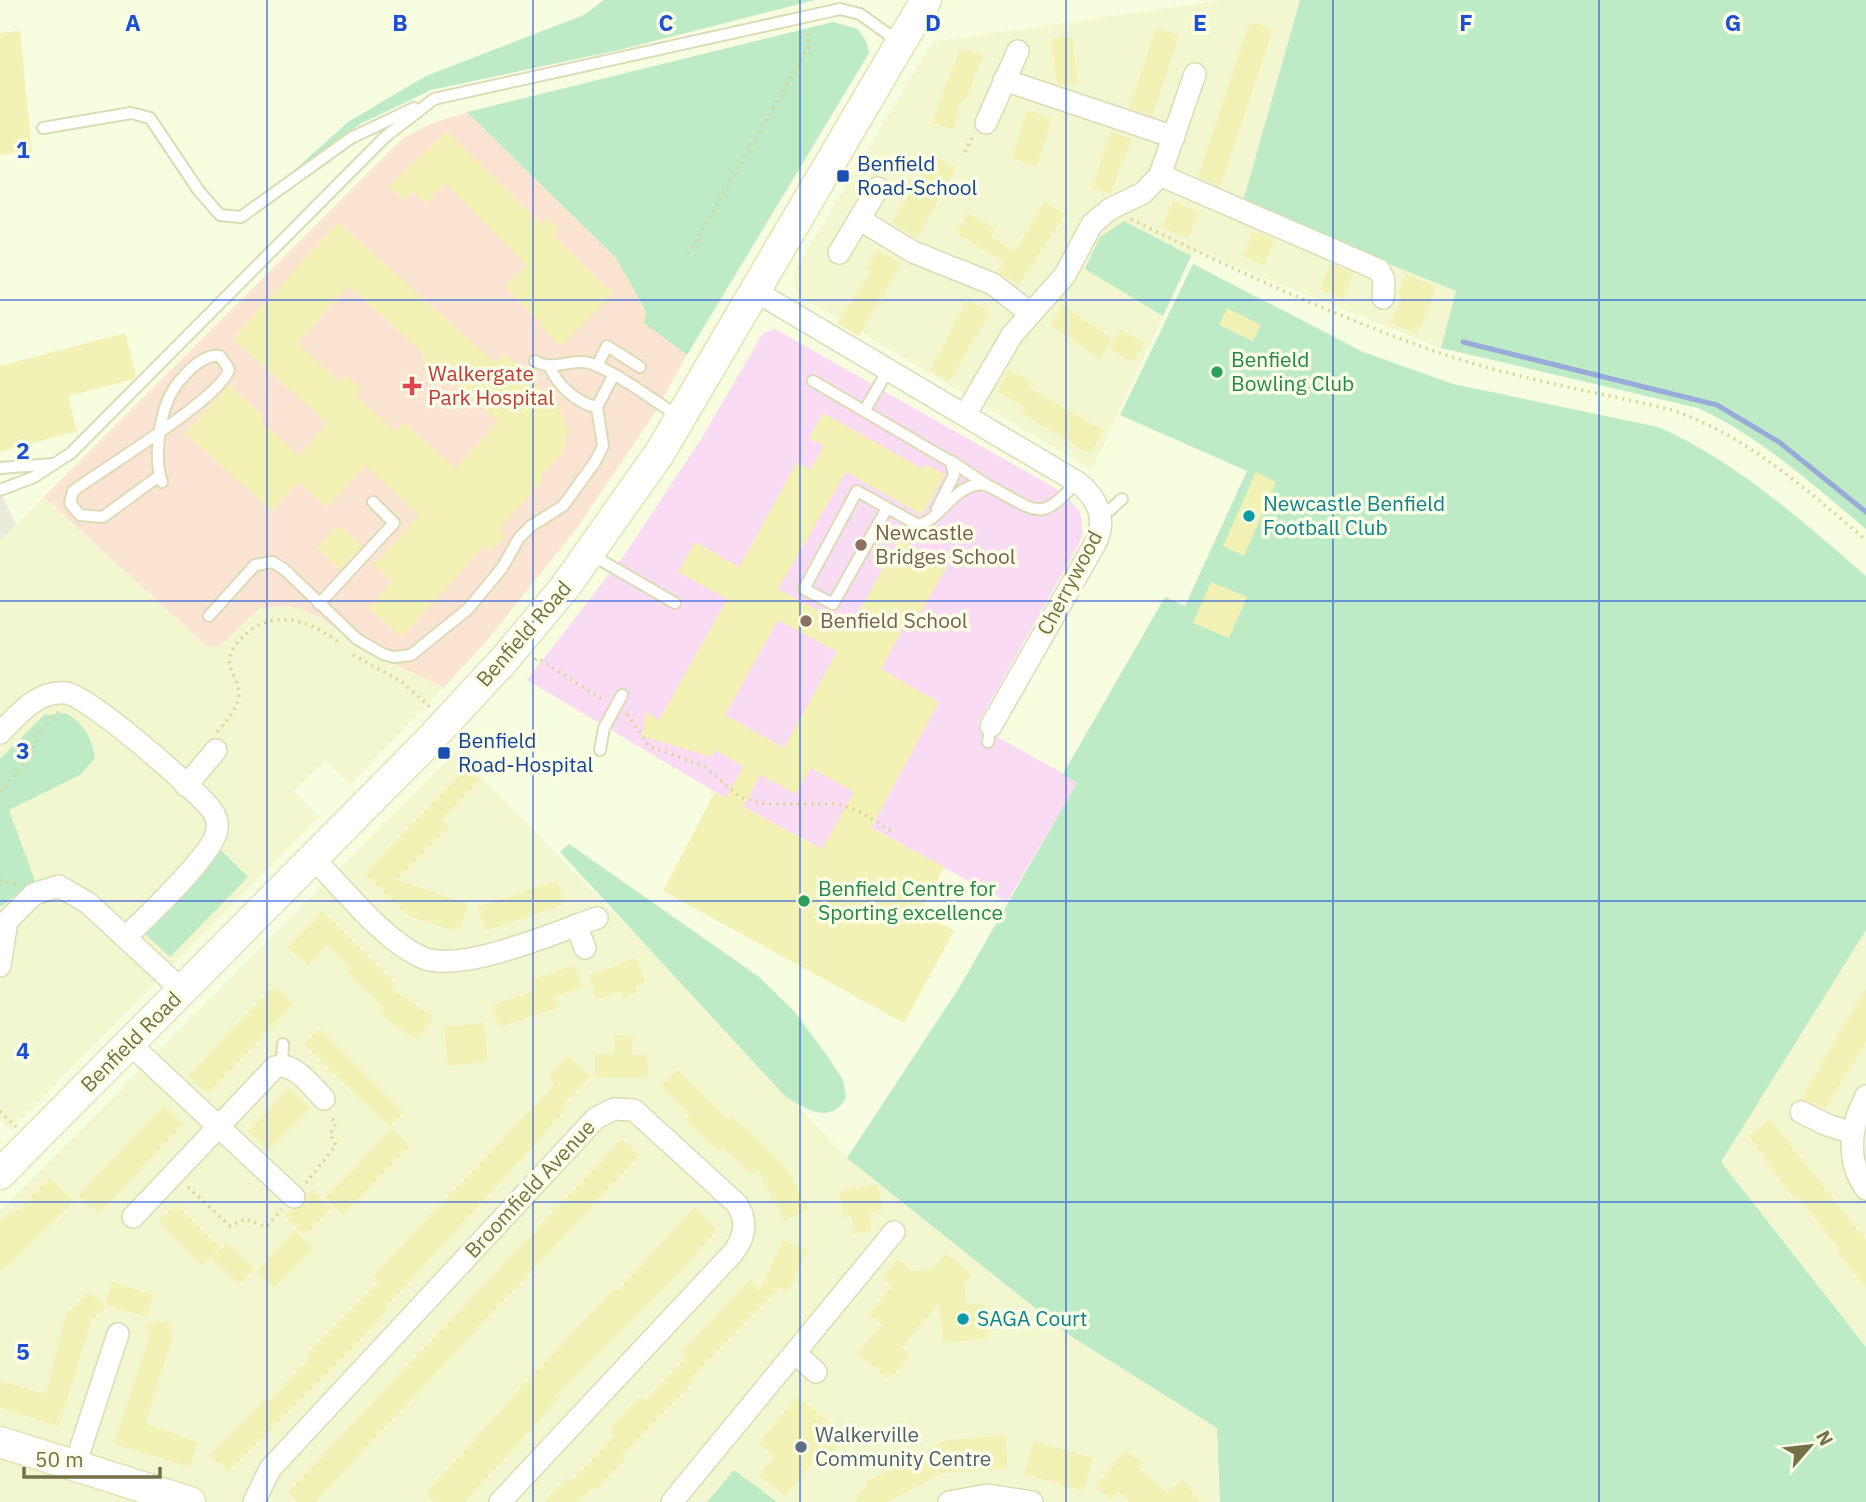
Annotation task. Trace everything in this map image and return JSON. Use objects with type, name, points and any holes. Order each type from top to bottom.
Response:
[{"type":"street","name":"Benfield Road","points":[[0,1174],[446,723],[504,660],[590,554],[681,418],[926,0]]},
{"type":"street","points":[[986,123],[1018,51]]},
{"type":"street","points":[[965,415],[1012,335],[1057,286],[1092,224],[1110,209],[1143,193],[1160,175],[1195,74]]},
{"type":"street","points":[[1004,80],[1174,137]]},
{"type":"street","points":[[1160,175],[1378,270],[1384,280],[1383,298]]},
{"type":"street","points":[[839,253],[878,188]]},
{"type":"street","points":[[859,219],[913,252],[993,284],[1030,313]]},
{"type":"street","name":"Cherrywood","points":[[755,291],[1077,482],[1091,495],[1100,513],[1101,527],[1096,542],[990,734]]},
{"type":"street","points":[[0,733],[35,700],[66,693],[90,703],[187,786],[214,814],[216,835],[204,856],[126,937]]},
{"type":"street","points":[[187,786],[216,750]]},
{"type":"street","points":[[313,859],[405,948],[434,962],[475,959],[597,918]]},
{"type":"street","points":[[0,966],[6,921],[34,894],[51,886],[59,886],[77,894],[182,990]]},
{"type":"street","points":[[576,925],[585,948]]},
{"type":"street","points":[[130,1044],[294,1197]]},
{"type":"street","points":[[133,1217],[282,1054],[294,1070],[324,1099]]},
{"type":"street","points":[[1866,1096],[1853,1133],[1853,1161],[1866,1189]]},
{"type":"street","name":"Broomfield Avenue","points":[[254,1502],[270,1469],[596,1118],[614,1109],[634,1110],[737,1204],[744,1222],[742,1239],[732,1254],[500,1502]]},
{"type":"street","points":[[1801,1112],[1827,1125],[1853,1133]]},
{"type":"street","points":[[672,1502],[894,1232]]},
{"type":"street","points":[[75,1465],[117,1334]]},
{"type":"street","points":[[794,1353],[816,1372]]},
{"type":"street","points":[[0,1442],[190,1502]]},
{"type":"street","points":[[950,1502],[987,1495],[1032,1502]]},
{"type":"lane","points":[[43,128],[131,113],[150,118],[199,191],[220,215],[241,217],[351,138],[434,99],[805,16],[850,10],[901,43]]},
{"type":"lane","points":[[0,490],[34,477],[56,464],[93,433],[385,137],[434,99]]},
{"type":"lane","points":[[597,366],[607,346],[640,367]]},
{"type":"lane","points":[[162,428],[161,479],[103,517],[80,515],[70,503],[73,491],[128,456],[162,428],[223,382],[229,369],[223,359],[216,355],[205,358],[189,373],[166,402],[162,428]]},
{"type":"lane","points":[[536,361],[550,366],[581,362],[597,366],[681,418]]},
{"type":"lane","points":[[550,366],[556,379],[581,402],[597,407]]},
{"type":"lane","points":[[865,410],[888,370]]},
{"type":"lane","points":[[209,616],[254,565],[266,561],[279,565],[357,639],[383,654],[402,657],[419,649],[468,609],[502,568],[525,531],[564,506],[600,454],[603,440],[597,407],[613,376]]},
{"type":"lane","points":[[813,381],[931,448],[1029,509],[1042,512],[1054,506],[1077,482]]},
{"type":"lane","points":[[934,514],[954,475],[953,466],[946,458]]},
{"type":"lane","points":[[0,468],[56,464]]},
{"type":"lane","points":[[887,508],[833,604],[804,589],[857,491],[918,525],[965,488],[978,484],[989,486]]},
{"type":"lane","points":[[1100,513],[1110,510],[1122,499]]},
{"type":"lane","points":[[319,604],[394,523],[373,502]]},
{"type":"lane","points":[[590,554],[675,603]]},
{"type":"lane","points":[[600,750],[604,728],[622,695]]},
{"type":"path","points":[[688,254],[809,47],[805,16]]},
{"type":"path","points":[[1110,209],[1220,263],[1434,350],[1483,366],[1659,407],[1699,419],[1742,442],[1780,468],[1866,540]]},
{"type":"path","points":[[216,750],[216,733],[237,707],[240,696],[229,664],[230,654],[249,632],[274,620],[298,621],[319,629],[360,660],[410,687],[446,723]]},
{"type":"path","points":[[504,660],[520,674],[537,658],[631,716],[640,737],[649,746],[705,767],[740,797],[765,804],[838,804],[859,811],[891,831]]},
{"type":"path","points":[[0,792],[30,756],[40,733],[57,717],[66,693]]},
{"type":"shaded area","points":[[604,0],[815,0],[619,50],[431,90],[360,124],[281,182],[348,122],[426,76],[584,15]]},
{"type":"shaded area","points":[[1223,0],[1300,0],[1242,205],[1456,291],[1441,348],[1194,250],[1092,470],[798,295],[794,287],[794,272],[932,42]]},
{"type":"shaded area","points":[[1300,0],[1866,0],[1866,529],[1765,448],[1744,433],[1698,408],[1441,348],[1456,291],[1242,205]]},
{"type":"shaded area","points":[[833,22],[858,29],[867,43],[869,53],[687,355],[644,323],[646,312],[616,258],[467,112]]},
{"type":"shaded area","name":"Walkergate Park Hospital","points":[[467,112],[616,258],[646,313],[645,323],[687,355],[652,417],[577,528],[484,644],[444,687],[367,652],[317,615],[289,606],[260,608],[218,647],[207,646],[44,497],[403,138],[430,124]]},
{"type":"shaded area","points":[[1124,221],[1191,256],[1163,316],[1085,269],[1100,237]]},
{"type":"shaded area","points":[[1193,264],[1363,352],[1453,384],[1658,427],[1687,441],[1741,475],[1793,514],[1866,576],[1866,930],[1721,1162],[1866,1347],[1866,1502],[1220,1502],[1217,1428],[1069,1335],[847,1158],[959,988],[1077,783],[1063,774],[1165,597],[1185,606],[1247,471],[1120,415]]},
{"type":"shaded area","name":"Benfield School","points":[[775,329],[1064,493],[1080,512],[1083,533],[1079,544],[977,725],[1078,782],[1007,902],[843,812],[822,849],[715,792],[527,680],[627,551],[701,439],[760,338],[765,332]]},
{"type":"shaded area","points":[[0,490],[16,525],[0,541]]},
{"type":"shaded area","points":[[44,497],[207,646],[260,608],[289,606],[317,615],[367,652],[444,687],[350,785],[325,760],[294,791],[319,817],[10,1130],[0,1120],[0,541]]},
{"type":"shaded area","points":[[66,713],[86,732],[95,758],[80,775],[9,810],[35,881],[0,907],[0,759],[44,715]]},
{"type":"shaded area","points":[[456,751],[634,933],[847,1158],[1069,1335],[1217,1428],[1220,1502],[0,1502],[0,1211]]},
{"type":"shaded area","points":[[569,844],[759,977],[794,1011],[843,1080],[846,1098],[840,1106],[833,1111],[817,1112],[785,1096],[560,852]]},
{"type":"shaded area","points":[[221,850],[248,877],[170,957],[143,932]]},
{"type":"shaded area","points":[[1866,930],[1866,1347],[1721,1162]]},
{"type":"shaded area","points":[[734,1470],[777,1502],[707,1502]]},
{"type":"building","points":[[1250,22],[1273,29],[1220,187],[1198,177]]},
{"type":"building","points":[[1156,28],[1179,35],[1152,116],[1129,108]]},
{"type":"building","points":[[20,31],[32,152],[0,155],[0,33]]},
{"type":"building","points":[[1072,36],[1078,83],[1060,85],[1057,84],[1051,39]]},
{"type":"building","points":[[960,49],[983,55],[965,102],[961,101],[953,129],[932,123]]},
{"type":"building","points":[[1027,110],[1052,118],[1037,166],[1012,159]]},
{"type":"building","points":[[447,131],[542,225],[548,218],[559,229],[553,235],[613,294],[563,344],[559,345],[505,287],[526,265],[445,183],[425,204],[413,191],[404,200],[389,186]]},
{"type":"building","points":[[1110,132],[1131,139],[1111,194],[1092,188]]},
{"type":"building","points":[[933,155],[956,168],[917,238],[892,223]]},
{"type":"building","points":[[1173,201],[1199,212],[1188,238],[1162,228]]},
{"type":"building","points":[[1044,202],[1065,214],[1019,285],[998,272],[1004,262],[956,233],[968,213],[996,229],[991,237],[1015,252]]},
{"type":"building","points":[[338,222],[496,364],[504,353],[524,371],[522,373],[560,408],[568,430],[564,450],[540,477],[543,480],[499,529],[506,535],[491,552],[484,546],[402,637],[369,608],[392,582],[374,565],[419,515],[365,465],[327,508],[298,482],[272,511],[185,433],[229,385],[264,417],[261,421],[299,456],[327,423],[233,339]],"holes":[[[349,286],[425,355],[421,359],[439,375],[443,371],[498,421],[456,469],[403,422],[395,431],[355,395],[361,388],[346,375],[340,382],[297,343]]]},
{"type":"building","points":[[1253,231],[1275,240],[1264,265],[1243,256]]},
{"type":"building","points":[[878,250],[901,264],[859,336],[837,323],[870,273],[866,270]]},
{"type":"building","points":[[1331,263],[1353,273],[1343,299],[1320,289]]},
{"type":"building","points":[[1406,274],[1436,287],[1417,334],[1390,323],[1402,296],[1397,294]]},
{"type":"building","points":[[968,299],[990,312],[949,382],[930,371]]},
{"type":"building","points":[[1063,305],[1112,339],[1100,359],[1051,325]]},
{"type":"building","points":[[1227,308],[1261,325],[1253,341],[1219,325]]},
{"type":"building","points":[[1121,329],[1144,343],[1133,363],[1109,348]]},
{"type":"building","points":[[125,333],[136,376],[134,379],[68,396],[77,431],[0,452],[0,366]]},
{"type":"building","points":[[1010,369],[1032,382],[1028,387],[1104,431],[1090,454],[1020,412],[1023,406],[997,391]]},
{"type":"building","points":[[823,413],[923,469],[926,465],[945,475],[922,515],[846,472],[778,589],[850,628],[899,539],[947,566],[910,632],[903,628],[881,669],[939,702],[871,828],[944,867],[920,912],[954,931],[904,1023],[663,891],[715,792],[726,798],[743,766],[715,750],[711,757],[642,736],[646,712],[659,720],[727,599],[678,572],[695,542],[739,567],[797,462],[810,470],[824,446],[809,438]],"holes":[[[778,620],[837,652],[784,748],[725,715]],[[811,768],[854,792],[822,849],[743,807],[760,775],[796,794]]]},
{"type":"building","name":"Newcastle Benfield Football Club","points":[[1256,472],[1276,482],[1244,556],[1223,546]]},
{"type":"building","points":[[338,525],[362,546],[340,569],[317,548]]},
{"type":"building","points":[[1211,582],[1247,597],[1229,638],[1193,623]]},
{"type":"building","points":[[466,768],[479,781],[442,820],[449,827],[397,880],[468,904],[458,932],[407,915],[365,874]]},
{"type":"building","points":[[557,881],[565,904],[486,931],[477,907]]},
{"type":"building","points":[[323,911],[395,984],[391,988],[433,1017],[417,1040],[381,1015],[385,1009],[347,972],[351,968],[327,945],[308,965],[288,947]]},
{"type":"building","points":[[636,958],[645,982],[635,986],[637,993],[623,998],[620,991],[597,999],[589,975]]},
{"type":"building","points":[[574,965],[582,987],[554,997],[558,1008],[499,1027],[492,1005],[536,991],[533,980]]},
{"type":"building","points":[[274,986],[293,1004],[208,1094],[188,1076]]},
{"type":"building","points":[[1866,988],[1866,1042],[1825,1109],[1801,1099]]},
{"type":"building","points":[[484,1023],[488,1062],[448,1066],[444,1027]]},
{"type":"building","points":[[319,1029],[403,1113],[389,1126],[304,1044]]},
{"type":"building","points":[[614,1035],[633,1036],[632,1054],[648,1055],[647,1078],[595,1077],[595,1053],[614,1054]]},
{"type":"building","points":[[569,1056],[590,1076],[562,1106],[566,1110],[385,1308],[387,1310],[354,1347],[228,1472],[210,1456],[266,1398],[270,1401],[311,1357],[307,1354],[379,1282],[373,1276],[555,1084],[548,1077]]},
{"type":"building","points":[[677,1069],[728,1120],[732,1116],[786,1168],[808,1209],[784,1221],[758,1170],[753,1175],[723,1147],[719,1152],[685,1119],[690,1114],[661,1086]]},
{"type":"building","points":[[289,1088],[310,1108],[268,1150],[248,1131]]},
{"type":"building","points":[[164,1106],[183,1125],[98,1214],[78,1195]]},
{"type":"building","points":[[1770,1119],[1866,1240],[1866,1288],[1798,1196],[1794,1199],[1749,1136]]},
{"type":"building","points":[[392,1129],[410,1146],[343,1215],[325,1198]]},
{"type":"building","points":[[622,1139],[640,1155],[315,1502],[298,1502],[288,1492]]},
{"type":"building","points":[[49,1178],[74,1201],[0,1272],[0,1222],[11,1211],[14,1214]]},
{"type":"building","points":[[878,1184],[882,1209],[869,1212],[872,1231],[854,1234],[851,1215],[844,1217],[839,1191]]},
{"type":"building","points":[[311,1189],[331,1208],[305,1236],[285,1216],[291,1210],[303,1206]]},
{"type":"building","points":[[176,1204],[220,1248],[203,1265],[159,1222]]},
{"type":"building","points":[[694,1208],[717,1230],[681,1271],[558,1393],[561,1396],[465,1502],[435,1502],[426,1493],[542,1365],[614,1289],[617,1291]]},
{"type":"building","points":[[295,1231],[313,1248],[274,1288],[256,1271]]},
{"type":"building","points":[[783,1240],[807,1250],[788,1292],[779,1288],[740,1327],[691,1379],[694,1381],[622,1456],[625,1459],[596,1490],[592,1487],[578,1502],[544,1502],[567,1478],[571,1482],[614,1436],[609,1430],[640,1397],[645,1401],[686,1358],[681,1353],[750,1280],[760,1290]]},
{"type":"building","points":[[227,1243],[254,1269],[239,1285],[212,1258]]},
{"type":"building","name":"SAGA Court","points":[[946,1253],[971,1275],[964,1283],[966,1305],[984,1303],[988,1338],[943,1343],[939,1304],[901,1347],[910,1355],[889,1380],[858,1353],[882,1325],[869,1314],[892,1287],[882,1278],[898,1259],[911,1271],[931,1269]]},
{"type":"building","points":[[112,1282],[153,1295],[146,1317],[105,1305]]},
{"type":"building","points":[[90,1292],[105,1307],[91,1321],[59,1426],[0,1408],[0,1381],[46,1394],[66,1315]]},
{"type":"building","points":[[169,1321],[172,1339],[145,1424],[198,1442],[190,1467],[114,1444],[149,1339],[147,1324]]},
{"type":"building","name":"Walkerville Community Centre","points":[[797,1396],[846,1436],[829,1457],[822,1452],[785,1496],[759,1475],[775,1456],[759,1443]]},
{"type":"building","points":[[1005,1435],[1008,1468],[942,1473],[887,1502],[853,1502],[867,1486],[865,1483],[947,1440]]},
{"type":"building","points":[[1034,1441],[1093,1458],[1083,1491],[1025,1474]]},
{"type":"building","points":[[1126,1450],[1141,1462],[1137,1467],[1167,1493],[1183,1480],[1201,1502],[1130,1502],[1118,1491],[1111,1499],[1096,1487]]},
{"type":"waterway","points":[[1463,342],[1717,405],[1779,442],[1866,512]]},
{"type":"place","name":"Benfield Road-School","points":[[843,176]]},
{"type":"place","name":"Benfield Bowling Club","points":[[1217,372]]},
{"type":"place","name":"Walkergate Park Hospital","points":[[412,386]]},
{"type":"place","name":"Newcastle Benfield Football Club","points":[[1249,516]]},
{"type":"place","name":"Newcastle Bridges School","points":[[861,545]]},
{"type":"place","name":"Benfield School","points":[[806,621]]},
{"type":"place","name":"Benfield Road-Hospital","points":[[444,753]]},
{"type":"place","name":"Benfield Centre for Sporting excellence","points":[[804,901]]},
{"type":"place","name":"SAGA Court","points":[[963,1319]]},
{"type":"place","name":"Walkerville Community Centre","points":[[801,1447]]}]
